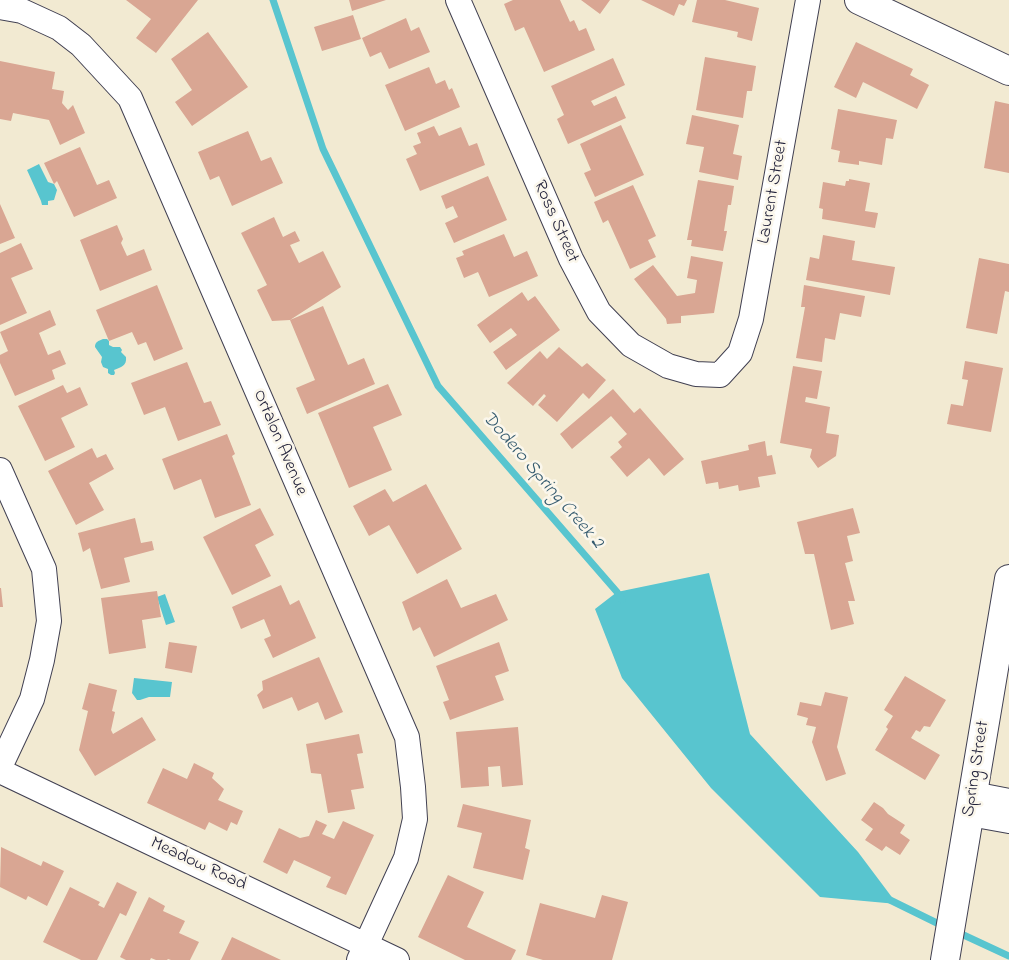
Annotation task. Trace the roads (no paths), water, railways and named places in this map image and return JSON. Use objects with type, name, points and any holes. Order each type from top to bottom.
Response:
[{"type":"street","name":"Ross Street","points":[[458,0],[567,250],[598,312],[631,345],[668,366],[696,374],[720,375]]},
{"type":"street","name":"Laurent Street","points":[[720,375],[740,353],[751,319],[808,0]]},
{"type":"street","points":[[859,0],[1009,71]]},
{"type":"street","name":"Ortalon Avenue","points":[[0,7],[22,11],[59,28],[81,46],[130,98],[407,737],[415,819],[406,858],[362,953]]},
{"type":"street","points":[[0,470],[44,569],[49,622],[32,699],[0,767]]},
{"type":"street","name":"Spring Street","points":[[945,960],[1009,578]]},
{"type":"street","name":"Meadow Road","points":[[0,771],[362,953],[396,960]]},
{"type":"street","points":[[971,804],[1009,801]]},
{"type":"street","points":[[971,804],[1009,821]]},
{"type":"water","points":[[39,164],[48,182],[54,184],[57,190],[54,200],[48,201],[48,205],[42,205],[27,170]]},
{"type":"water","points":[[107,339],[109,345],[113,347],[120,347],[121,352],[126,357],[124,364],[114,370],[114,375],[108,373],[108,369],[103,367],[102,357],[95,347],[97,342]]},
{"type":"water","points":[[709,573],[750,734],[858,852],[897,904],[820,897],[711,788],[622,678],[595,609],[617,592]]},
{"type":"water","points":[[165,594],[175,622],[166,625],[157,597]]},
{"type":"water","points":[[134,678],[172,682],[170,697],[149,697],[137,700],[132,693]]},
{"type":"waterway","name":"Dodero Spring Creek 2","points":[[273,0],[323,149],[438,386],[622,600]]},
{"type":"waterway","points":[[890,900],[945,927]]},
{"type":"waterway","points":[[955,931],[1009,956]]}]
